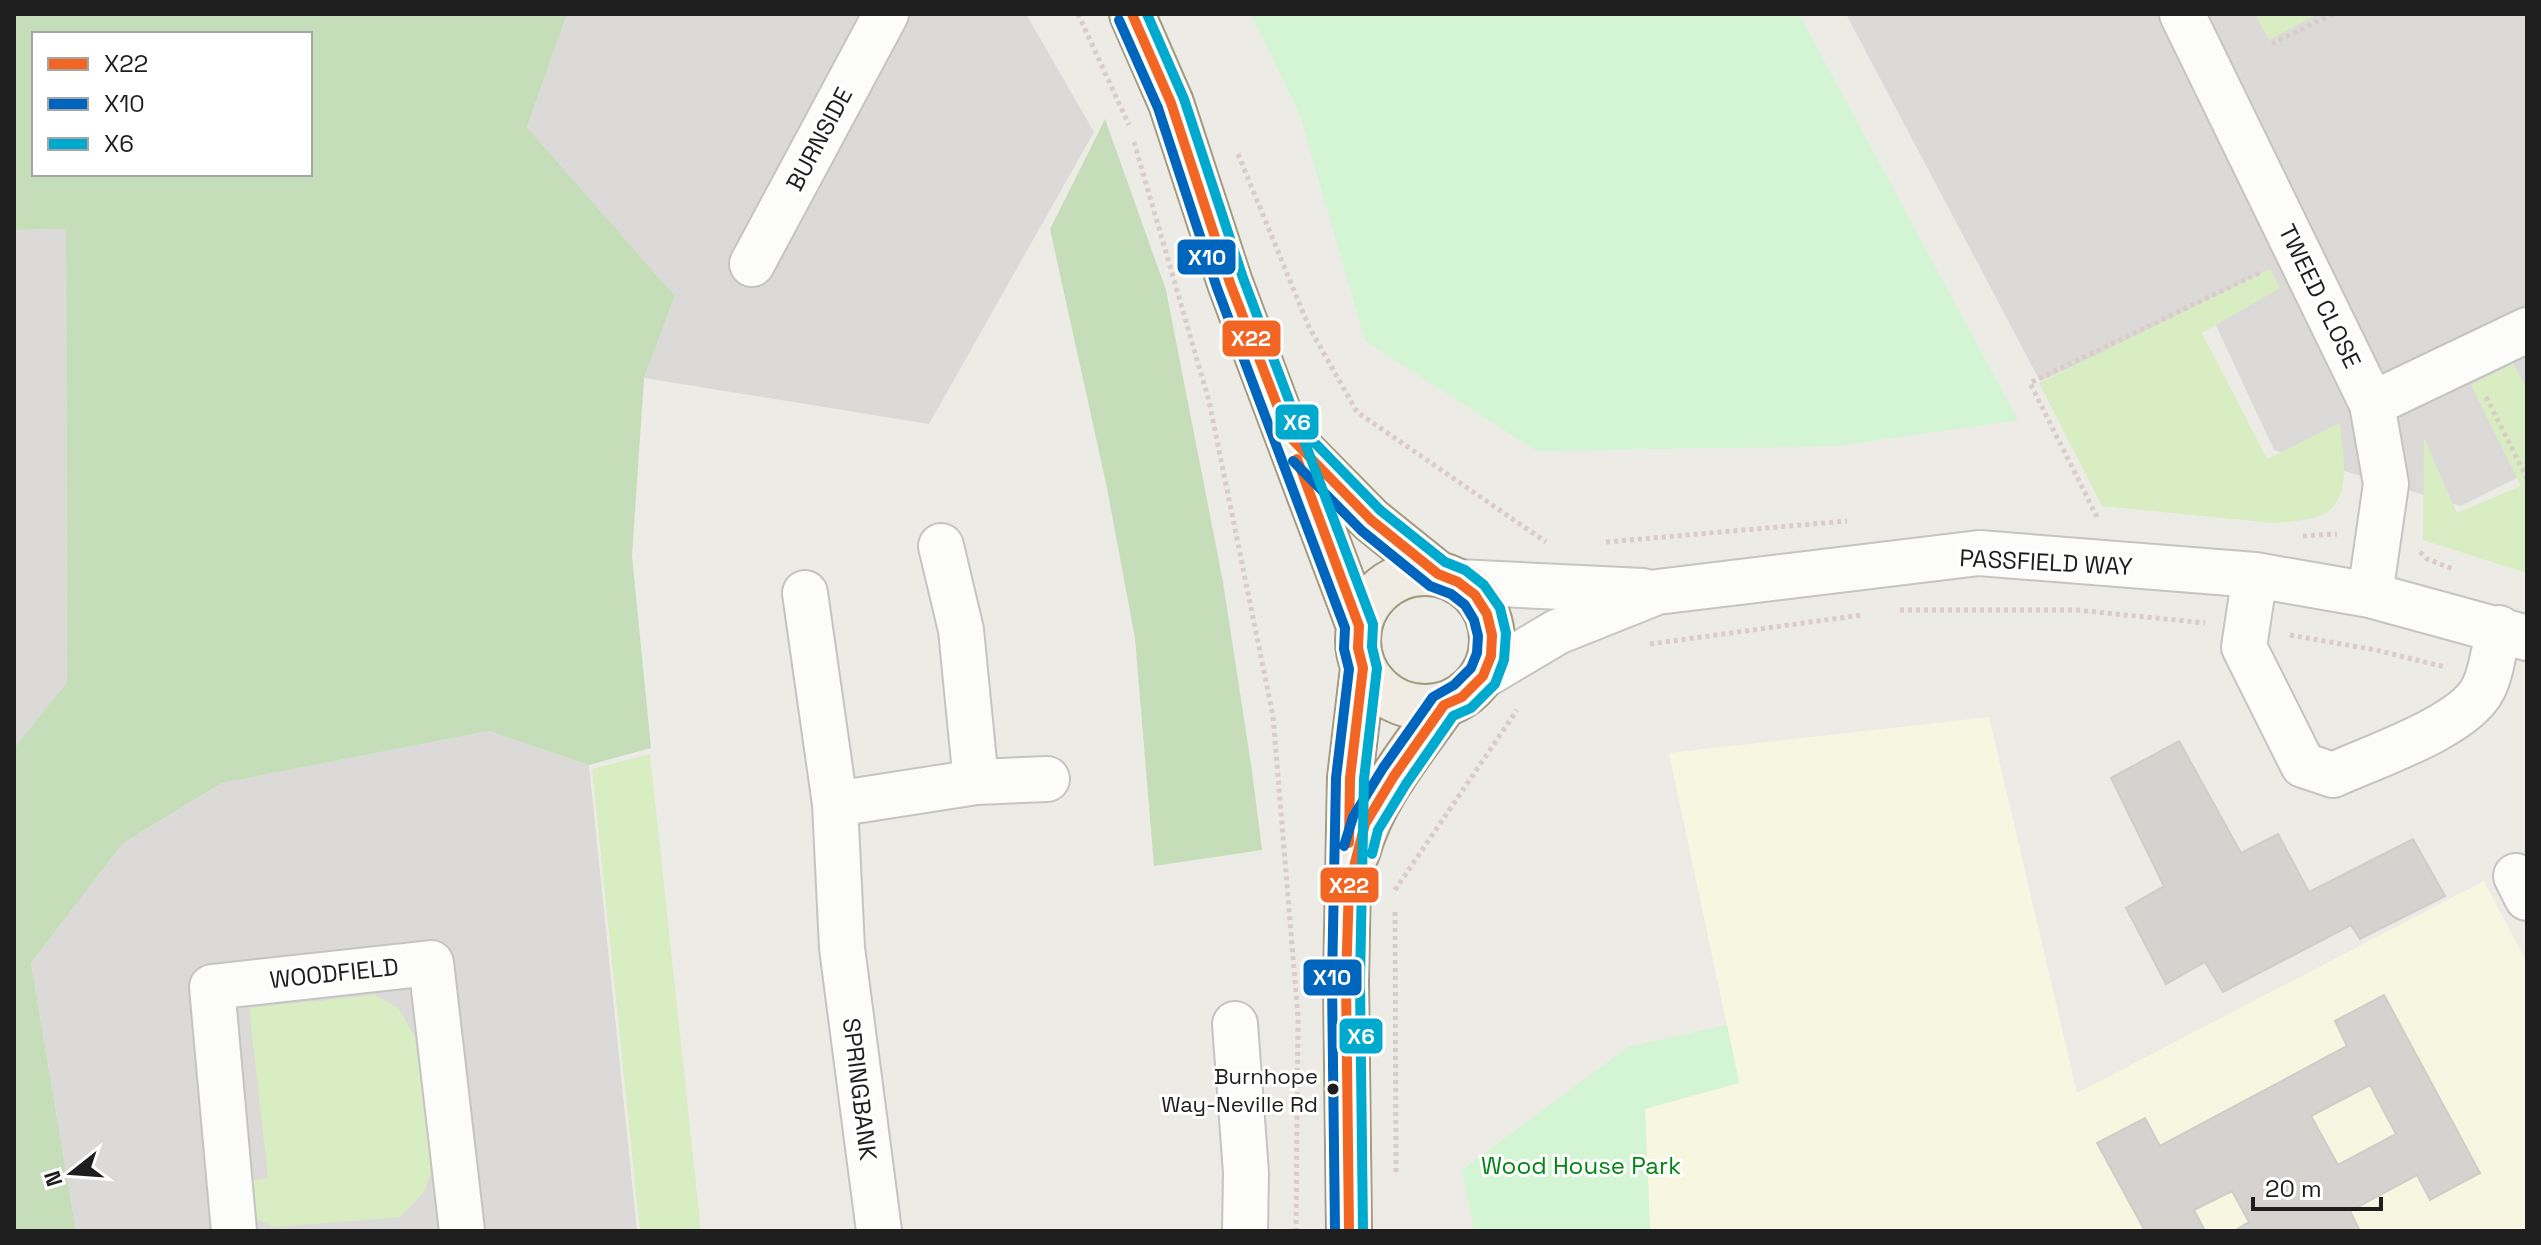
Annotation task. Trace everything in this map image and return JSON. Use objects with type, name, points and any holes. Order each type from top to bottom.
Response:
[{"type":"main road","points":[[1132,14],[1171,103],[1230,283],[1289,436],[1361,647],[1381,692],[1406,706],[1444,705],[1462,697],[1483,676],[1491,656],[1492,635],[1487,614],[1475,595],[1371,520],[1289,436]]},
{"type":"main road","points":[[1349,1231],[1346,981],[1350,778],[1367,607],[1380,591],[1397,579],[1417,573],[1448,578]]},
{"type":"main road","points":[[1349,886],[1365,824],[1444,705]]},
{"type":"street","name":"BURNSIDE","points":[[752,264],[886,14]]},
{"type":"street","name":"TWEED CLOSE","points":[[2182,14],[2372,404],[2386,484],[2370,595]]},
{"type":"street","points":[[2372,404],[2527,330]]},
{"type":"street","points":[[941,546],[961,630],[976,782]]},
{"type":"street","name":"PASSFIELD WAY","points":[[1483,676],[1557,632],[1657,592],[1979,553],[2255,575],[2370,595],[2513,633]]},
{"type":"street","points":[[2255,575],[2244,647],[2303,765],[2333,775],[2452,722],[2472,705],[2483,689],[2513,633]]},
{"type":"street","points":[[1448,578],[1657,592]]},
{"type":"street","name":"SPRINGBANK","points":[[805,593],[835,804],[842,948],[879,1231]]},
{"type":"street","points":[[835,804],[976,782],[1047,779]]},
{"type":"street","name":"WOODFIELD","points":[[234,1231],[212,987],[431,963],[462,1231]]},
{"type":"street","points":[[1235,1024],[1246,1173],[1235,1228]]},
{"type":"path","points":[[1078,14],[1129,126]]},
{"type":"path","points":[[2272,44],[2332,14]]},
{"type":"path","points":[[1134,142],[1209,401],[1273,716],[1298,1017],[1296,1231]]},
{"type":"path","points":[[1233,142],[1309,327],[1357,412],[1553,547]]},
{"type":"path","points":[[2097,517],[2030,383],[2263,270]]},
{"type":"path","points":[[2481,388],[2527,478]]},
{"type":"path","points":[[2413,545],[2427,559],[2458,570]]},
{"type":"path","points":[[1885,612],[2076,610],[2213,624]]},
{"type":"path","points":[[1638,646],[1869,614]]},
{"type":"path","points":[[2285,634],[2376,650],[2452,669]]},
{"type":"path","points":[[1396,1184],[1395,887],[1508,722],[1528,700]]},
{"type":"shaded area","points":[[581,14],[1026,14],[1094,132],[929,424],[644,378],[675,296],[527,127],[566,17]]},
{"type":"shaded area","points":[[1846,14],[2527,14],[2527,473],[2461,506],[2274,450],[2207,306],[2040,381]]},
{"type":"shaded area","points":[[66,229],[67,682],[14,748],[14,230]]},
{"type":"shaded area","points":[[1989,717],[2077,1093],[2484,881],[2527,963],[2527,1231],[1650,1231],[1645,1108],[1739,1083],[1669,753]]},
{"type":"shaded area","points":[[489,731],[589,765],[637,1231],[76,1231],[31,963],[123,843],[222,783]]},
{"type":"green space","points":[[14,14],[581,14],[566,17],[527,127],[675,296],[644,378],[632,556],[651,748],[589,765],[489,731],[222,783],[123,843],[31,963],[76,1231],[14,1231],[14,748],[67,682],[66,229],[14,230]]},
{"type":"green space","points":[[1251,14],[1799,14],[2018,420],[1838,446],[1537,451],[1365,341],[1300,115]]},
{"type":"green space","points":[[2255,14],[2318,14],[2269,40]]},
{"type":"green space","points":[[1105,119],[1166,290],[1223,582],[1262,850],[1154,866],[1135,638],[1107,488],[1050,229]]},
{"type":"green space","points":[[2270,269],[2280,288],[2202,333],[2267,459],[2340,423],[2344,469],[2337,502],[2325,514],[2274,523],[2102,506],[2039,383]]},
{"type":"green space","points":[[2513,363],[2527,389],[2527,573],[2423,540],[2424,438],[2457,513],[2521,486],[2471,385]]},
{"type":"green space","points":[[650,754],[701,1231],[640,1231],[592,769]]},
{"type":"green space","points":[[375,995],[398,1008],[415,1037],[433,1167],[424,1192],[400,1217],[274,1227],[255,1218],[239,1183],[268,1178],[249,1008]]},
{"type":"green space","name":"Wood House Park","points":[[1727,1025],[1739,1083],[1645,1109],[1650,1231],[1474,1231],[1462,1170],[1628,1047]]},
{"type":"building","points":[[2179,741],[2241,853],[2278,834],[2309,892],[2413,839],[2445,896],[2360,939],[2351,925],[2223,992],[2205,962],[2166,984],[2126,908],[2164,886],[2111,778]]},
{"type":"building","points":[[2384,995],[2480,1173],[2430,1200],[2417,1175],[2350,1211],[2360,1231],[2234,1231],[2249,1222],[2232,1191],[2194,1210],[2205,1231],[2145,1231],[2097,1143],[2145,1118],[2160,1146],[2347,1046],[2335,1021]],"holes":[[[2370,1085],[2396,1134],[2338,1165],[2311,1116]]]},
{"type":"transit line","name":"X22","points":[[1132,14],[1171,103],[1230,283],[1289,436],[1371,520],[1438,574],[1458,582],[1475,595],[1487,614],[1492,635],[1491,656],[1483,676],[1462,697],[1444,705],[1365,824],[1349,886],[1346,981],[1349,1231]]},
{"type":"transit line","name":"X6","points":[[1147,14],[1184,99],[1243,278],[1373,624],[1372,647],[1377,668],[1364,779],[1360,981],[1363,1231]]},
{"type":"transit line","name":"X10","points":[[1119,20],[1158,108],[1217,288],[1345,628],[1344,649],[1349,669],[1336,778],[1332,981],[1335,1231]]},
{"type":"transit line","name":"X6","points":[[1313,441],[1380,510],[1445,562],[1465,570],[1484,585],[1500,608],[1506,633],[1504,660],[1495,684],[1471,708],[1453,716],[1378,830],[1372,854]]},
{"type":"transit line","name":"X22","points":[[1297,459],[1359,626],[1358,648],[1363,668],[1350,778],[1349,843]]},
{"type":"transit line","name":"X10","points":[[1293,461],[1362,531],[1430,586],[1451,594],[1465,605],[1474,620],[1478,636],[1477,653],[1471,668],[1454,685],[1433,697],[1353,817],[1344,846]]},
{"type":"place","name":"Burnhope Way-Neville Rd","points":[[1333,1089]]}]
